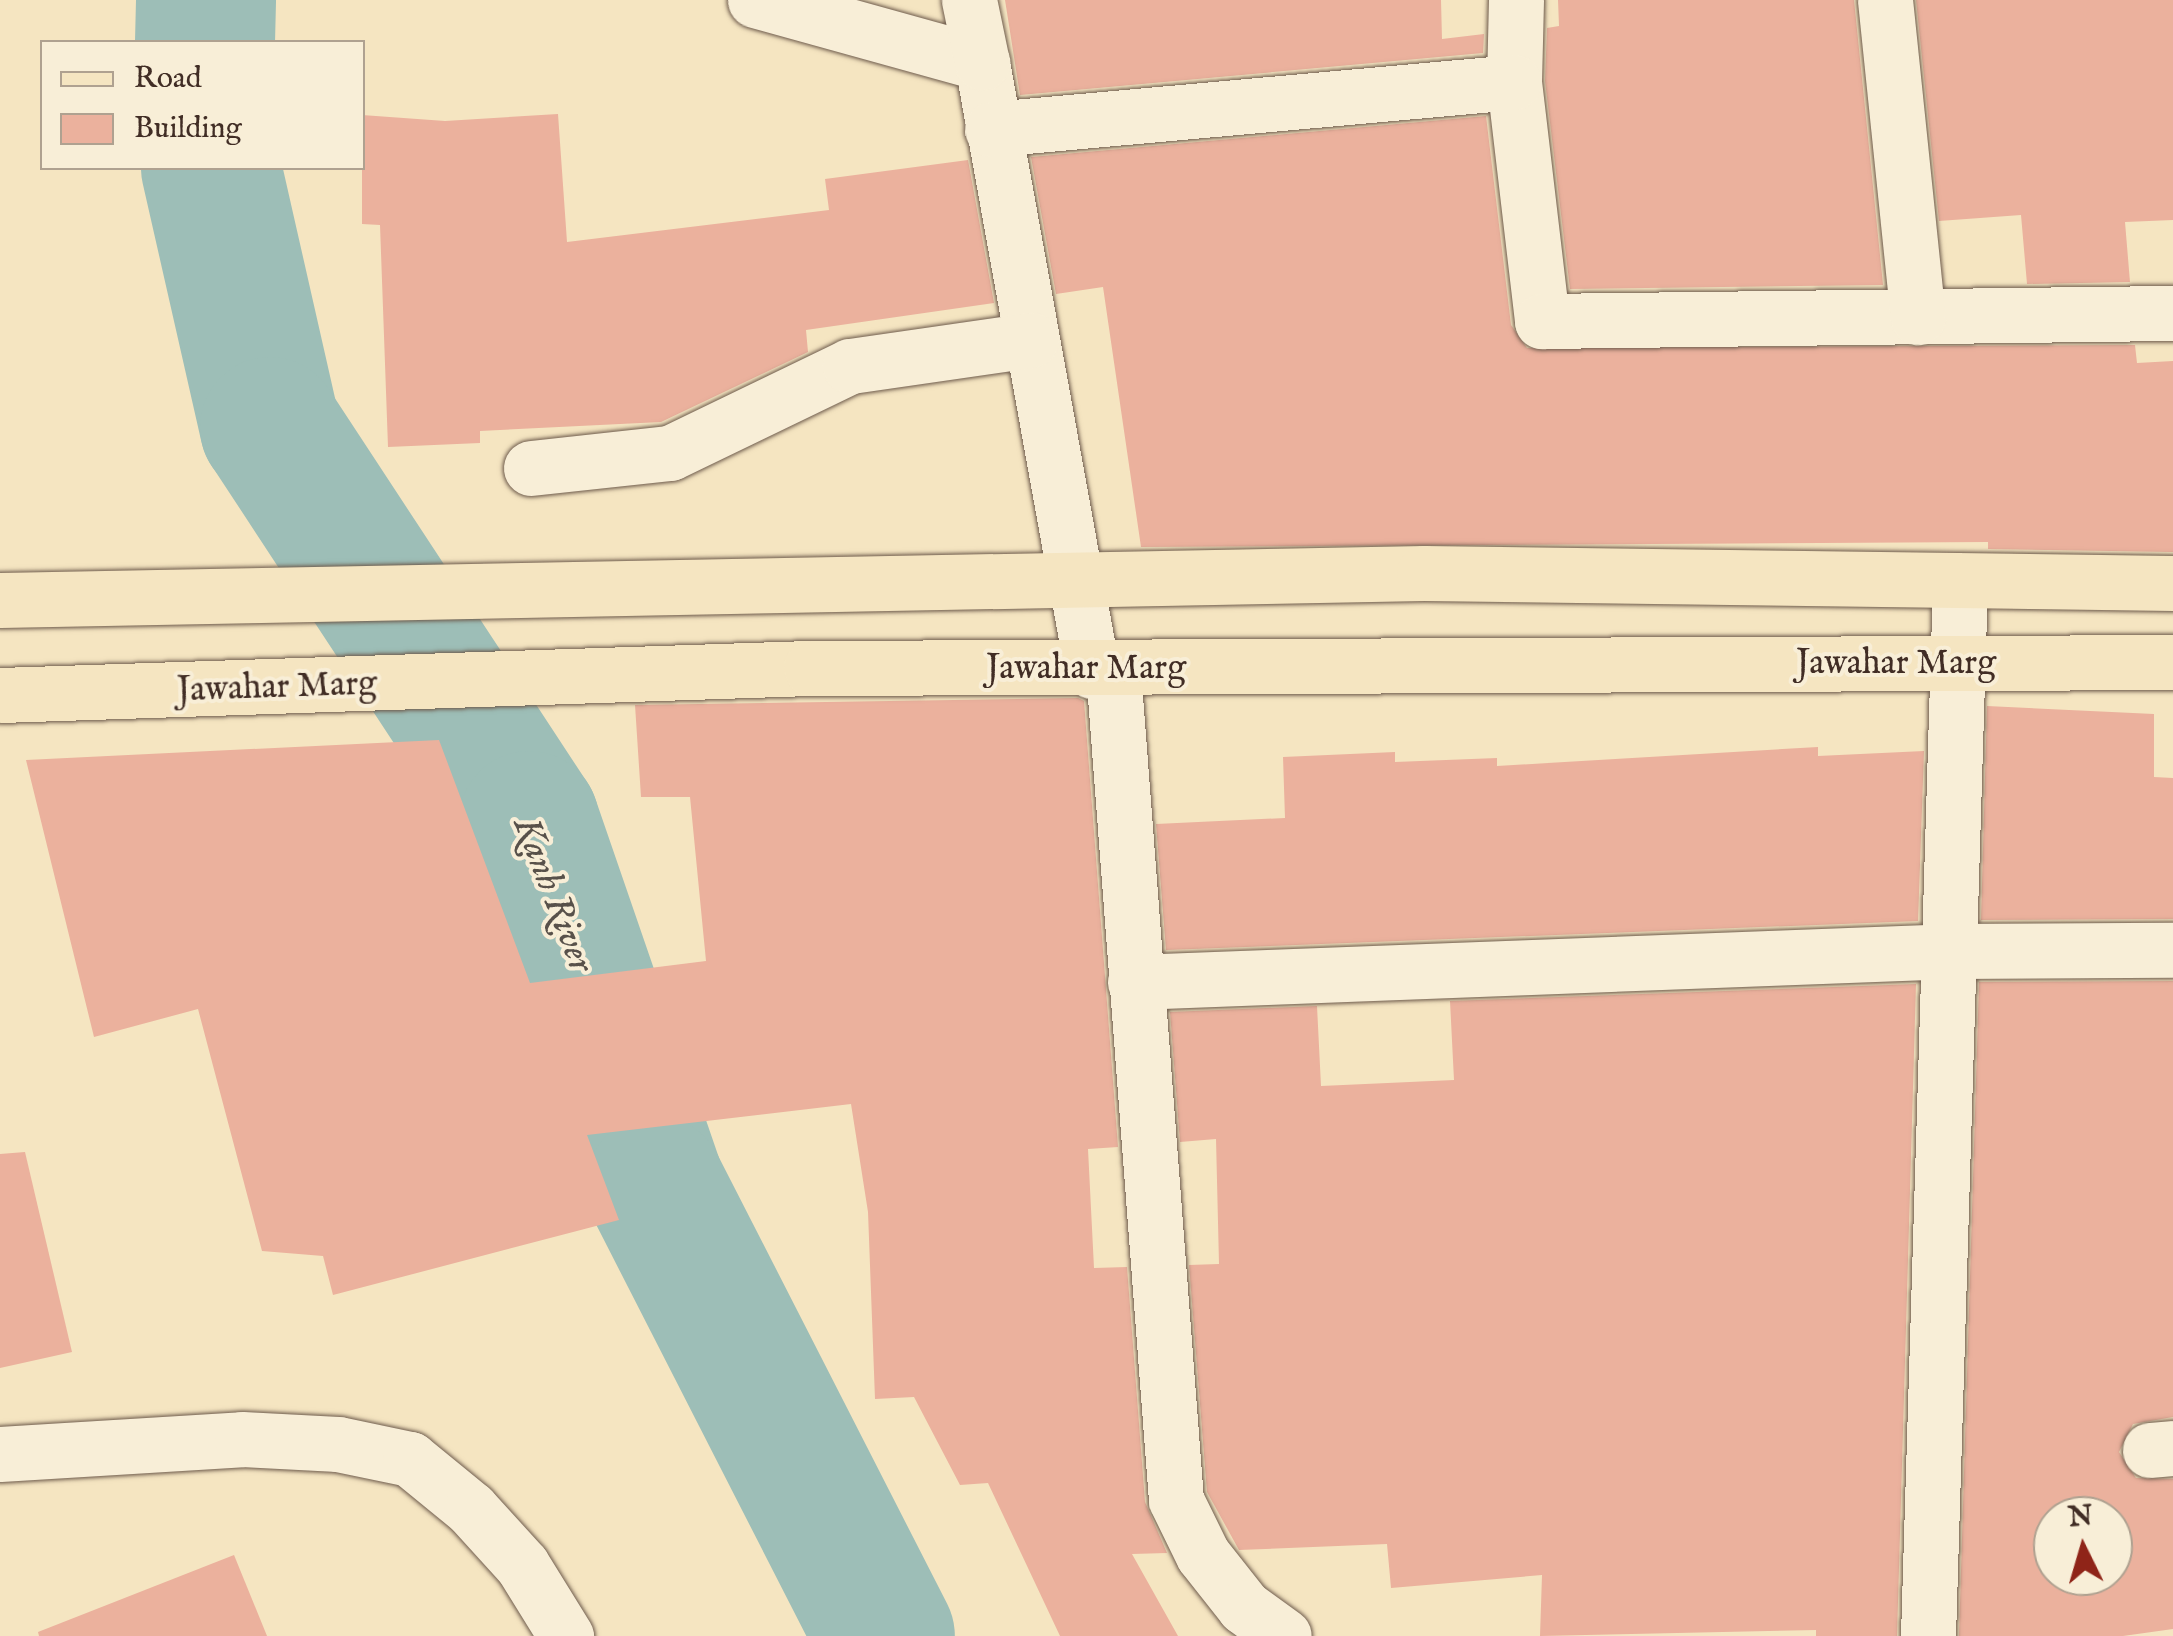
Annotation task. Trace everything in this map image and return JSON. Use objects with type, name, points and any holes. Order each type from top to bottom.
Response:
[{"type":"main road","points":[[12,600],[1424,572],[2173,582]]},
{"type":"main road","name":"Jawahar Marg","points":[[0,694],[106,694],[811,668],[1102,670],[2173,662]]},
{"type":"street","points":[[755,0],[982,62]]},
{"type":"street","points":[[970,0],[1075,580],[1102,670],[1134,982],[1176,1500],[1203,1555],[1244,1607],[1284,1636]]},
{"type":"street","points":[[1516,0],[1514,82],[1542,321],[2173,313]]},
{"type":"street","points":[[1886,0],[1918,317]]},
{"type":"street","points":[[992,130],[1514,82]]},
{"type":"street","points":[[531,468],[670,454],[850,366],[1031,340]]},
{"type":"street","points":[[1928,1636],[1954,951],[1960,580]]},
{"type":"street","points":[[1134,982],[1954,951],[2173,950]]},
{"type":"street","points":[[0,1454],[242,1440],[338,1444],[410,1459],[471,1510],[522,1565],[566,1636]]},
{"type":"building","points":[[1005,0],[1441,0],[1442,39],[1484,34],[1483,53],[1020,95]]},
{"type":"building","points":[[1558,0],[1854,0],[1883,285],[1570,289],[1545,81],[1547,28],[1559,26]]},
{"type":"building","points":[[1916,0],[2173,0],[2173,220],[2125,222],[2130,282],[2027,284],[2021,215],[1939,221]]},
{"type":"building","points":[[558,114],[567,242],[829,210],[825,179],[968,160],[994,303],[806,330],[808,352],[661,422],[480,431],[480,443],[388,447],[380,225],[362,224],[365,115],[445,121]]},
{"type":"building","points":[[1486,116],[1511,325],[1527,348],[2135,345],[2137,363],[2173,361],[2173,552],[1988,549],[1988,542],[1141,547],[1103,287],[1056,294],[1031,157]]},
{"type":"building","points":[[1078,698],[1084,701],[1118,1147],[1088,1149],[1094,1268],[1127,1267],[1145,1502],[1167,1553],[1132,1554],[1178,1636],[1060,1636],[988,1483],[960,1485],[914,1397],[875,1399],[868,1212],[851,1104],[587,1135],[619,1220],[333,1295],[323,1256],[262,1251],[198,1009],[94,1037],[26,760],[439,740],[530,983],[706,961],[690,797],[641,797],[635,705]]},
{"type":"building","points":[[1987,706],[2154,714],[2154,777],[2173,778],[2173,919],[1981,920]]},
{"type":"building","points":[[1818,747],[1818,756],[1924,751],[1918,921],[1166,950],[1156,824],[1285,818],[1283,757],[1395,752],[1395,762],[1497,758],[1497,766]]},
{"type":"building","points":[[2173,981],[2173,1417],[2133,1424],[2119,1452],[2136,1478],[2173,1479],[2173,1629],[2123,1636],[1959,1636],[1979,982]]},
{"type":"building","points":[[1916,984],[1897,1636],[1816,1636],[1816,1630],[1540,1636],[1542,1575],[1391,1588],[1387,1544],[1239,1550],[1207,1492],[1189,1265],[1219,1264],[1216,1139],[1180,1142],[1170,1012],[1317,1006],[1321,1086],[1454,1080],[1450,1001]]},
{"type":"building","points":[[25,1152],[72,1352],[0,1368],[0,1154]]},
{"type":"building","points":[[234,1555],[267,1636],[39,1636],[38,1632]]},
{"type":"waterway","name":"Kanh River","points":[[205,40],[206,0]]},
{"type":"waterway","name":"Kanh River","points":[[211,170],[270,427],[529,821],[655,1186],[885,1636]]}]
